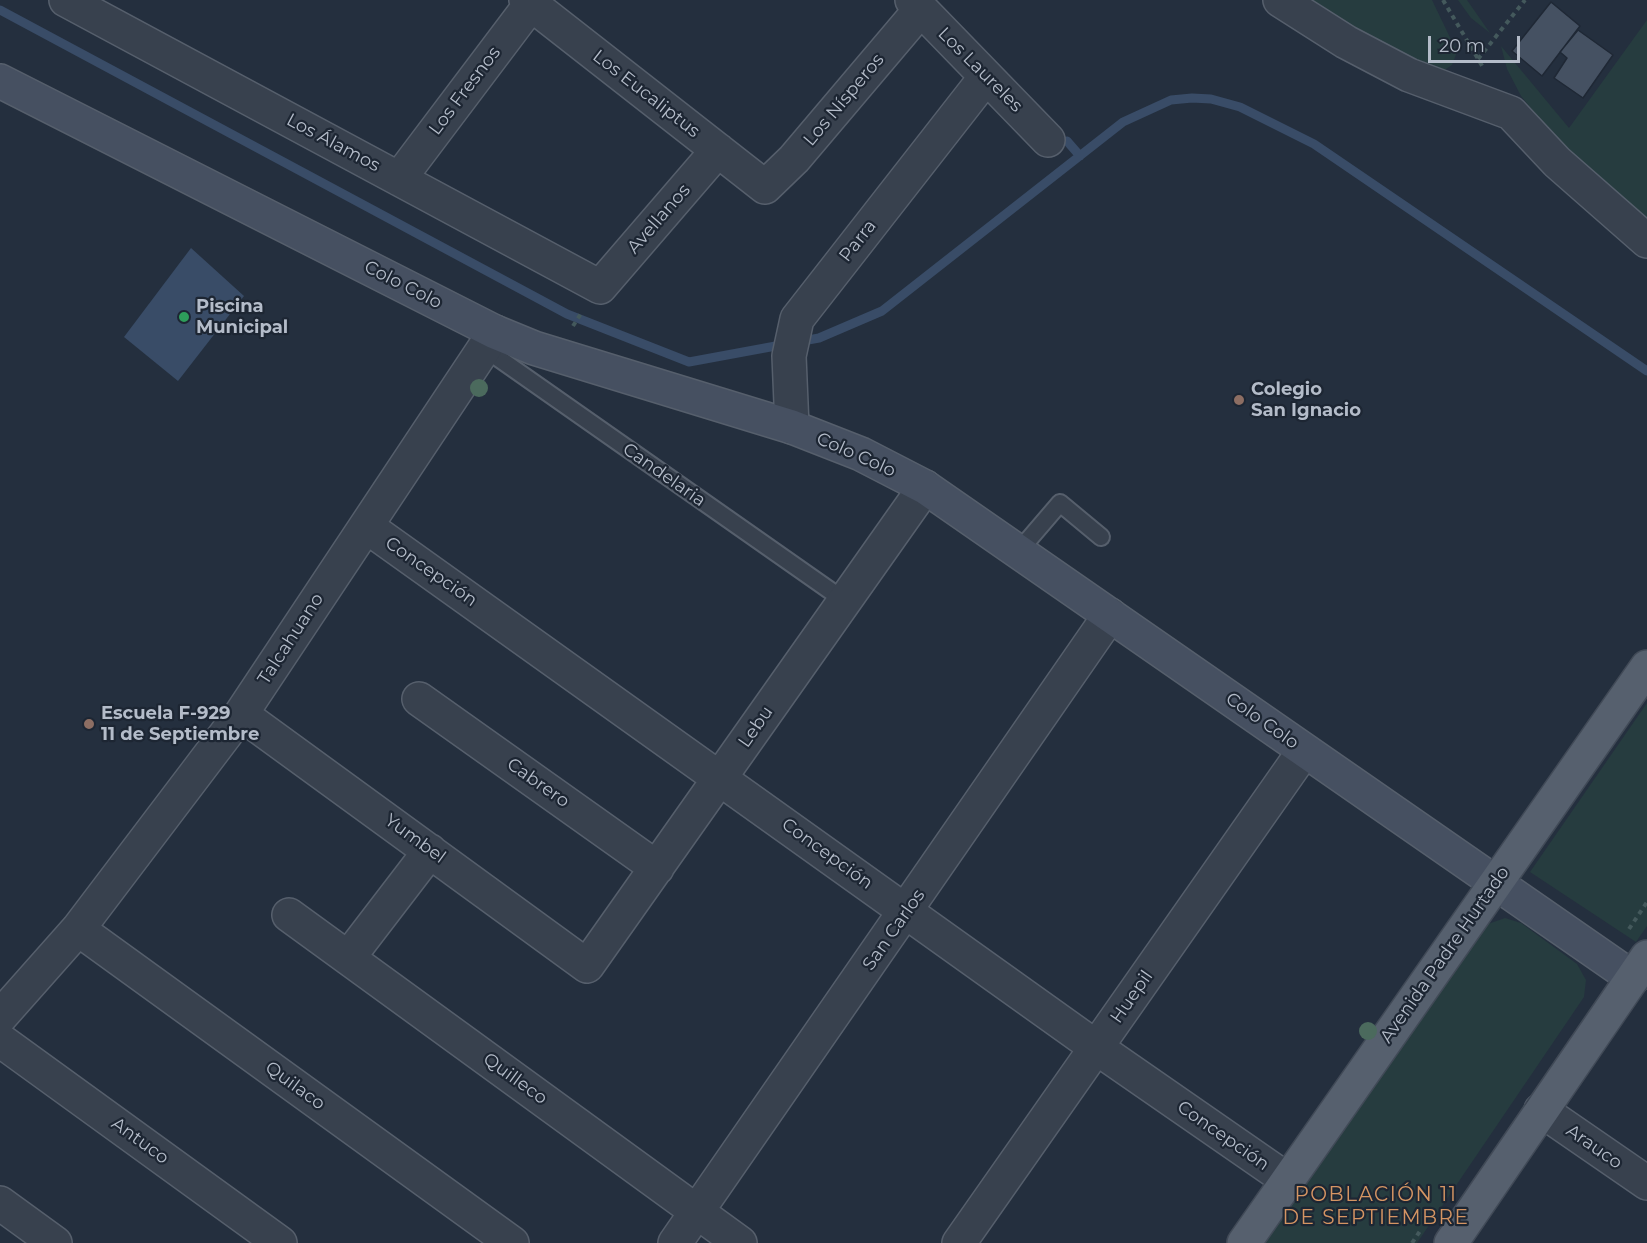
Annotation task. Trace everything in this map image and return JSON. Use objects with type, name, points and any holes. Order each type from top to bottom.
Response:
[{"type":"main road","name":"Colo Colo","points":[[0,81],[489,340],[534,348],[792,427],[861,454],[925,487],[1494,884],[1640,968]]},
{"type":"main road","name":"Avenida Padre Hurtado","points":[[1244,1243],[1647,668]]},
{"type":"main road","points":[[1451,1243],[1640,968]]},
{"type":"street","name":"Los Álamos","points":[[66,0],[600,286]]},
{"type":"street","points":[[1280,0],[1346,42],[1409,75],[1511,113],[1557,162],[1647,241]]},
{"type":"street","name":"Los Fresnos","points":[[399,179],[529,2]]},
{"type":"street","name":"Los Eucaliptus","points":[[529,2],[765,187]]},
{"type":"street","name":"Los Laureles","points":[[916,4],[1048,140]]},
{"type":"street","name":"Los Nísperos","points":[[765,187],[794,159],[916,4]]},
{"type":"street","name":"Parra","points":[[792,427],[791,344],[797,320],[986,77]]},
{"type":"street","name":"Avellanos","points":[[600,286],[718,150]]},
{"type":"street","name":"Talcahuano","points":[[0,1017],[78,929],[241,714],[489,340]]},
{"type":"street","name":"Lebu","points":[[587,966],[925,487]]},
{"type":"street","name":"Concepción","points":[[366,526],[1097,1048],[1289,1181]]},
{"type":"street","name":"San Carlos","points":[[675,1243],[907,912],[1110,615]]},
{"type":"street","name":"Cabrero","points":[[419,699],[657,868]]},
{"type":"street","name":"Yumbel","points":[[241,714],[587,966]]},
{"type":"street","name":"Huepil","points":[[960,1243],[1304,751]]},
{"type":"street","points":[[348,958],[430,851]]},
{"type":"street","name":"Quilleco","points":[[289,915],[740,1243]]},
{"type":"street","name":"Quilaco","points":[[78,929],[512,1243]]},
{"type":"street","name":"Antuco","points":[[0,1040],[280,1243]]},
{"type":"street","name":"Arauco","points":[[1541,1110],[1647,1183]]},
{"type":"street","points":[[0,1203],[55,1243]]},
{"type":"lane","name":"Candelaria","points":[[489,340],[845,602]]},
{"type":"lane","points":[[1018,552],[1060,503],[1101,537]]},
{"type":"path","points":[[1443,0],[1511,113]]},
{"type":"path","points":[[1478,59],[1525,0]]},
{"type":"green space","points":[[1300,0],[1432,0],[1457,52],[1452,65],[1446,69],[1433,71]]},
{"type":"green space","points":[[1458,0],[1467,0],[1490,33],[1471,18]]},
{"type":"green space","points":[[1647,20],[1647,229],[1566,152],[1521,96],[1507,69],[1501,46],[1569,128]]},
{"type":"green space","points":[[1647,703],[1647,926],[1636,942],[1530,872]]},
{"type":"green space","points":[[1505,918],[1521,923],[1577,964],[1586,980],[1584,997],[1417,1243],[1262,1243],[1477,937],[1488,924]]},
{"type":"water","name":"Piscina Municipal","points":[[191,248],[244,296],[178,381],[124,337]]},
{"type":"building","points":[[1551,2],[1580,26],[1542,76],[1512,51]]},
{"type":"building","points":[[1578,30],[1613,55],[1583,98],[1554,78],[1567,58],[1560,52]]},
{"type":"waterway","points":[[0,10],[567,314],[689,362],[819,338],[882,311],[1123,122],[1171,100],[1192,98],[1211,99],[1240,107],[1314,144],[1647,371]]},
{"type":"waterway","points":[[1067,141],[1080,156]]},
{"type":"place","name":"Piscina Municipal","points":[[184,317]]},
{"type":"place","name":"Colegio San Ignacio","points":[[1239,400]]},
{"type":"place","name":"Escuela F-929 11 de Septiembre","points":[[89,724]]},
{"type":"district","name":"POBLACIÓN 11 DE SEPTIEMBRE","points":[[1376,1206]]}]
